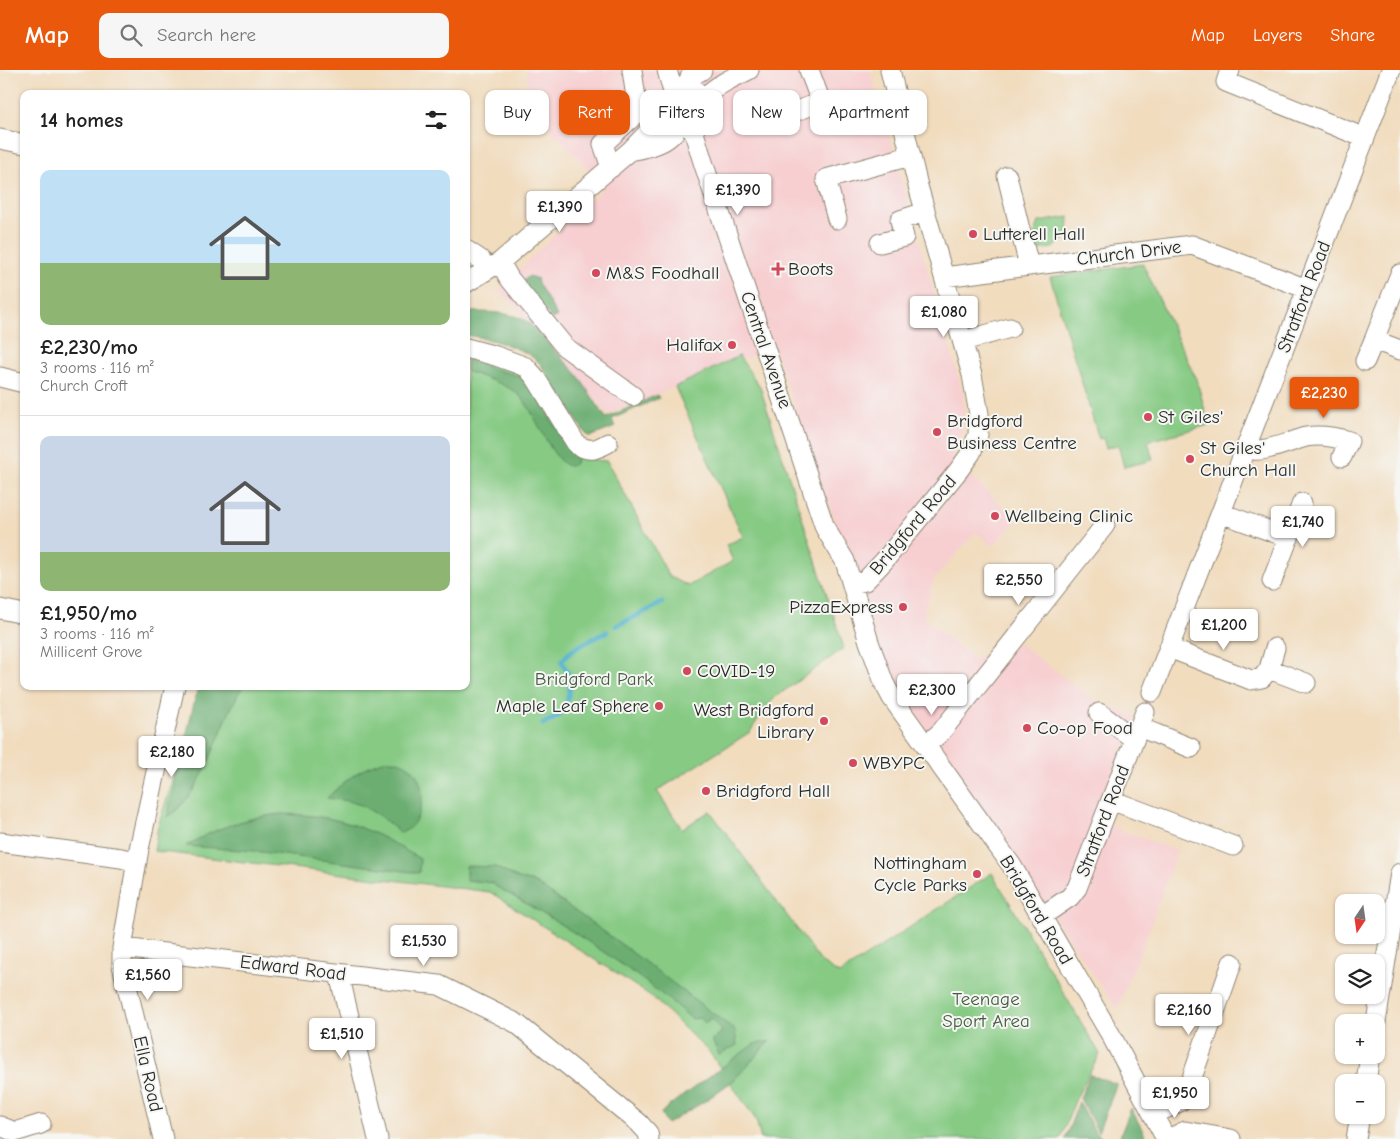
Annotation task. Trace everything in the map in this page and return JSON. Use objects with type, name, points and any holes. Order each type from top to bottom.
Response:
[{"type":"street","points":[[611,168],[603,144],[638,112],[632,70]]},
{"type":"street","points":[[667,70],[678,86]]},
{"type":"street","points":[[470,281],[494,266],[630,151],[656,124],[678,86],[702,70]]},
{"type":"street","points":[[713,90],[720,84],[749,70]]},
{"type":"street","points":[[800,110],[822,102],[809,70]]},
{"type":"street","name":"Bridgford Road","points":[[890,70],[910,156],[974,384],[979,414],[978,435],[971,453],[958,471],[868,579],[852,584],[869,642],[884,683],[892,698],[1012,866],[1112,1038],[1167,1139]]},
{"type":"street","points":[[1230,70],[1226,82],[1365,138]]},
{"type":"street","name":"Stratford Road","points":[[1152,692],[1391,70]]},
{"type":"street","name":"Central Avenue","points":[[678,86],[691,90]]},
{"type":"street","points":[[630,151],[653,147],[671,135]]},
{"type":"street","name":"Central Avenue","points":[[697,135],[703,162],[825,528],[845,561],[852,584]]},
{"type":"street","points":[[0,139],[20,143]]},
{"type":"street","points":[[837,219],[826,179],[910,156]]},
{"type":"street","points":[[1007,176],[1029,266]]},
{"type":"street","points":[[880,243],[904,237],[900,220],[926,212]]},
{"type":"street","name":"Church Drive","points":[[944,276],[1192,245],[1307,289]]},
{"type":"street","points":[[470,253],[494,266],[509,278],[565,347],[633,396]]},
{"type":"street","points":[[1366,361],[1400,274]]},
{"type":"street","points":[[963,341],[1010,328]]},
{"type":"street","points":[[1374,340],[1400,350]]},
{"type":"street","points":[[470,349],[526,367],[535,377],[577,445],[588,455],[608,443]]},
{"type":"street","points":[[0,378],[20,382]]},
{"type":"street","points":[[1245,449],[1255,452],[1308,436],[1330,435],[1349,440],[1342,457]]},
{"type":"street","points":[[1272,581],[1302,503]]},
{"type":"street","points":[[1221,513],[1288,538]]},
{"type":"street","points":[[926,745],[941,732],[1105,525]]},
{"type":"street","points":[[0,609],[20,613]]},
{"type":"street","points":[[1169,648],[1251,680],[1262,678],[1269,669],[1275,648]]},
{"type":"street","points":[[1269,669],[1306,684]]},
{"type":"street","name":"Ella Road","points":[[163,1139],[122,965],[122,948],[137,862],[174,690]]},
{"type":"street","points":[[1099,713],[1139,726],[1191,748]]},
{"type":"street","name":"Stratford Road","points":[[1042,916],[1070,897],[1077,888],[1139,726]]},
{"type":"street","points":[[1111,800],[1233,846]]},
{"type":"street","points":[[0,842],[121,858],[137,862]]},
{"type":"street","points":[[1377,1014],[1400,873]]},
{"type":"street","name":"Edward Road","points":[[122,948],[439,986],[516,1023],[639,1123],[648,1133],[649,1139]]},
{"type":"street","points":[[1153,1115],[1182,1101],[1186,1095],[1232,963]]},
{"type":"street","points":[[339,974],[378,1139]]},
{"type":"street","points":[[0,1126],[15,1132],[42,1124]]},
{"type":"street","points":[[1356,1139],[1358,1124]]},
{"type":"street","points":[[1167,1139],[1185,1132],[1231,1139]]},
{"type":"shaded area","points":[[527,70],[870,70],[876,90],[810,90],[810,135],[889,135],[963,393],[964,421],[961,436],[951,457],[1017,520],[993,546],[976,532],[934,579],[923,618],[974,659],[1016,642],[1100,704],[1136,716],[1096,821],[1177,851],[1148,932],[1117,1009],[888,672],[774,347],[608,414],[499,289],[604,187],[549,127],[549,90],[526,90]]},
{"type":"green space","points":[[1069,217],[1068,237],[1052,248],[1035,250],[1030,246],[1039,222]]},
{"type":"green space","points":[[1143,264],[1197,381],[1209,425],[1148,441],[1153,460],[1124,467],[1118,445],[1106,448],[1103,438],[1099,439],[1050,277]]},
{"type":"green space","points":[[529,276],[538,279],[537,281],[557,316],[552,319],[521,283]]},
{"type":"green space","points":[[470,312],[506,314],[528,322],[577,374],[606,418],[657,395],[659,398],[612,419],[615,427],[590,437],[585,433],[539,362],[532,356],[514,347],[470,336]]},
{"type":"green space","name":"Bridgford Park","points":[[739,356],[760,387],[844,648],[777,696],[765,708],[750,732],[657,791],[682,829],[710,811],[822,963],[839,974],[992,873],[1100,1054],[1077,1096],[1060,1139],[761,1139],[756,1120],[710,1053],[651,996],[490,892],[154,851],[158,826],[203,690],[470,690],[470,359],[525,371],[571,449],[582,459],[607,461],[669,576],[688,586],[733,561],[726,545],[743,537],[675,387]]},
{"type":"green space","points":[[470,362],[525,378],[569,449],[577,458],[576,463],[567,466],[560,460],[525,402],[514,391],[470,372]]},
{"type":"green space","points":[[197,690],[241,690],[202,776],[192,792],[167,817]]},
{"type":"green space","points":[[388,760],[402,763],[413,770],[419,780],[422,792],[421,805],[417,817],[411,827],[401,833],[380,816],[361,805],[327,798],[355,774],[371,765]]},
{"type":"green space","points":[[281,814],[321,817],[370,831],[420,859],[419,873],[254,851],[186,846],[232,824]]},
{"type":"green space","points":[[466,866],[495,867],[519,879],[537,884],[617,941],[735,1030],[737,1045],[719,1055],[712,1040],[722,1032],[711,1018],[705,1023],[700,1018],[692,1019],[622,964],[493,883],[466,880]]},
{"type":"green space","points":[[770,1041],[734,1080],[705,1101],[667,1124],[661,1113],[670,1105],[754,1044]]},
{"type":"green space","points":[[1090,1075],[1117,1084],[1098,1132],[1080,1098]]},
{"type":"green space","points":[[1079,1102],[1095,1132],[1103,1139],[1065,1139]]},
{"type":"green space","points":[[1131,1108],[1147,1139],[1119,1139]]},
{"type":"waterway","points":[[616,626],[662,603]]},
{"type":"waterway","points":[[543,724],[558,716],[566,704],[570,680],[562,661],[577,648],[607,632]]},
{"type":"place","name":"Lutterell Hall","points":[[973,234]]},
{"type":"place","name":"Boots","points":[[778,269]]},
{"type":"place","name":"M&S Foodhall","points":[[596,273]]},
{"type":"place","name":"Halifax","points":[[732,345]]},
{"type":"place","name":"St Giles'","points":[[1148,417]]},
{"type":"place","name":"Bridgford Business Centre","points":[[937,432]]},
{"type":"place","name":"St Giles' Church Hall","points":[[1190,459]]},
{"type":"place","name":"Wellbeing Clinic","points":[[995,516]]},
{"type":"place","name":"PizzaExpress","points":[[903,607]]},
{"type":"place","name":"COVID-19","points":[[687,671]]},
{"type":"place","name":"Maple Leaf Sphere","points":[[659,706]]},
{"type":"place","name":"West Bridgford Library","points":[[824,721]]},
{"type":"place","name":"Co-op Food","points":[[1027,728]]},
{"type":"place","name":"WBYPC","points":[[853,763]]},
{"type":"place","name":"Bridgford Hall","points":[[706,791]]},
{"type":"place","name":"Nottingham Cycle Parks","points":[[977,874]]},
{"type":"park label","name":"Teenage Sport Area","points":[[986,1010]]}]
